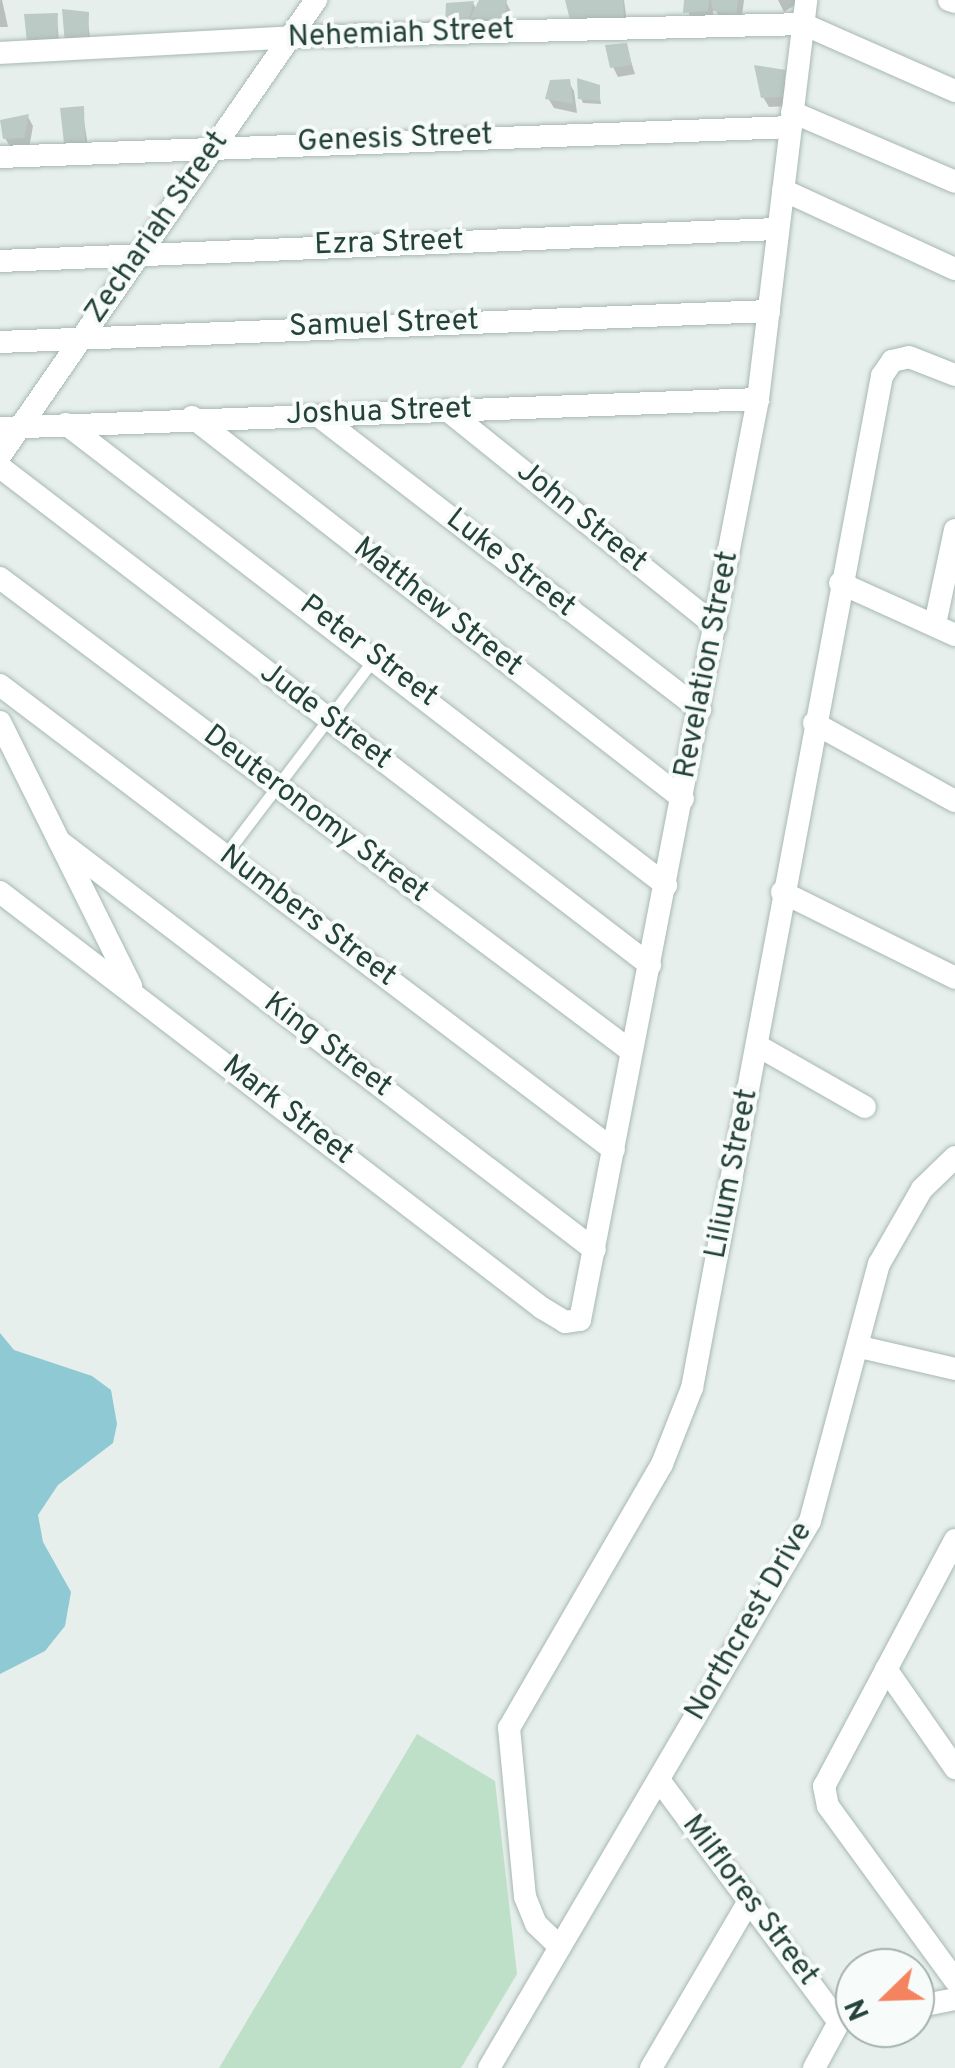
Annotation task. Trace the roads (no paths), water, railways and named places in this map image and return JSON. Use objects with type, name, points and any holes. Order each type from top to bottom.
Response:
[{"type":"street","name":"Zechariah Street","points":[[0,456],[10,428],[83,337],[316,0]]},
{"type":"street","name":"Revelation Street","points":[[577,1322],[595,1250],[758,399],[806,0]]},
{"type":"street","name":"Nehemiah Street","points":[[0,53],[291,37],[803,24]]},
{"type":"street","points":[[803,24],[955,91]]},
{"type":"street","points":[[791,119],[955,182]]},
{"type":"street","name":"Genesis Street","points":[[0,157],[791,119]]},
{"type":"street","points":[[782,190],[955,270]]},
{"type":"street","name":"Ezra Street","points":[[0,261],[778,229]]},
{"type":"street","name":"Samuel Street","points":[[0,342],[768,311]]},
{"type":"street","name":"Lilium Street","points":[[560,1947],[536,1924],[525,1897],[509,1728],[682,1422],[758,1046],[782,892],[882,376],[899,358],[955,375]]},
{"type":"street","name":"Joshua Street","points":[[10,428],[192,417],[320,417],[758,399]]},
{"type":"street","name":"John Street","points":[[447,410],[716,626]]},
{"type":"street","name":"Matthew Street","points":[[192,417],[683,799]]},
{"type":"street","name":"Luke Street","points":[[320,417],[700,710]]},
{"type":"street","name":"Peter Street","points":[[66,424],[376,656],[666,885]]},
{"type":"street","name":"Jude Street","points":[[0,467],[650,965]]},
{"type":"street","points":[[840,584],[945,630],[955,530]]},
{"type":"street","name":"Deuteronomy Street","points":[[0,578],[631,1051]]},
{"type":"street","name":"Numbers Street","points":[[0,685],[614,1150]]},
{"type":"street","points":[[0,722],[135,994]]},
{"type":"street","points":[[814,723],[955,801]]},
{"type":"street","name":"King Street","points":[[59,842],[595,1250]]},
{"type":"street","name":"Mark Street","points":[[0,892],[542,1308],[577,1322]]},
{"type":"street","points":[[782,892],[955,978]]},
{"type":"street","points":[[758,1046],[865,1106]]},
{"type":"street","name":"Northcrest Drive","points":[[489,2068],[810,1520],[879,1264],[896,1226],[955,1157]]},
{"type":"street","points":[[860,1346],[955,1369]]},
{"type":"street","points":[[955,1540],[824,1786],[828,1806],[955,1980]]},
{"type":"street","points":[[886,1670],[955,1768]]},
{"type":"street","name":"Milflores Street","points":[[660,1780],[750,1901],[835,2005]]},
{"type":"street","points":[[650,2068],[750,1901]]},
{"type":"street","points":[[814,2068],[835,2037]]},
{"type":"lane","points":[[225,855],[376,656]]},
{"type":"water","points":[[0,1333],[14,1350],[92,1376],[111,1390],[117,1424],[113,1443],[58,1485],[38,1515],[43,1542],[71,1592],[65,1626],[45,1651],[0,1674]]}]
